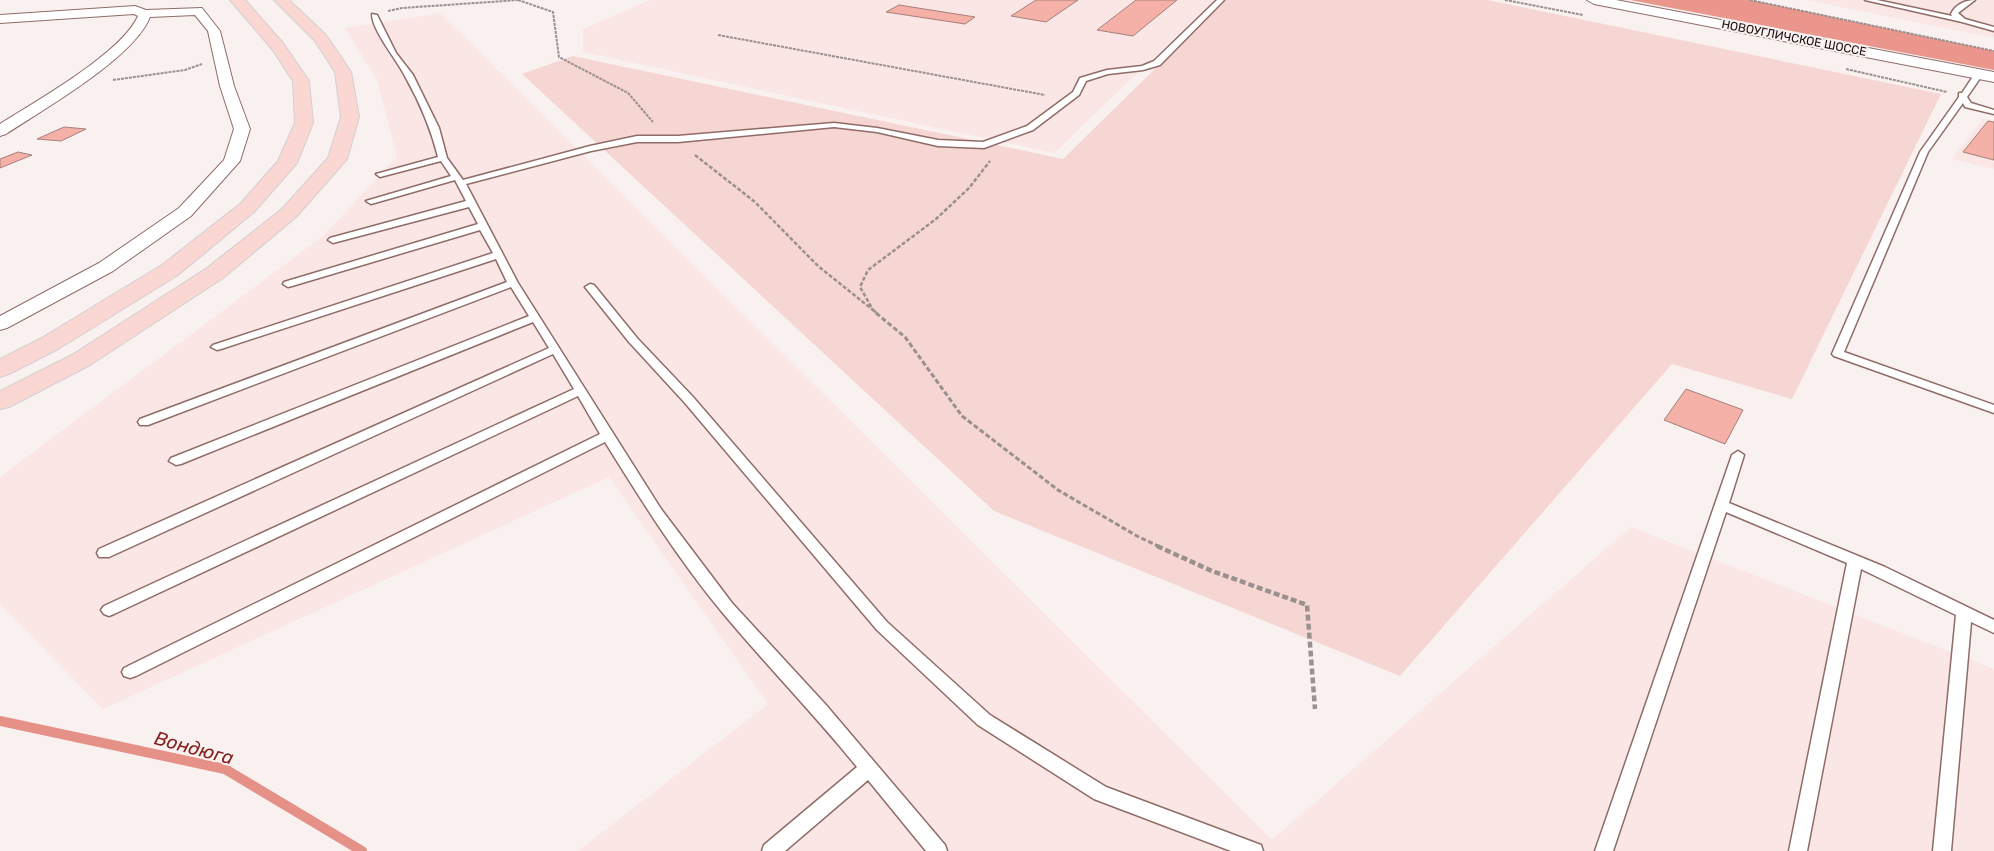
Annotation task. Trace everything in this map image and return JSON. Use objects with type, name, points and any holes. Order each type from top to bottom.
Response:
[{"type":"main road","points":[[0,369],[50,344],[170,270],[247,208],[288,163],[304,123],[301,81],[278,46],[237,0]]},
{"type":"main road","points":[[0,401],[81,360],[215,273],[289,214],[337,159],[350,117],[343,72],[321,38],[281,0]]},
{"type":"main road","name":"НОВОУГЛИЧСКОЕ ШОССЕ","points":[[1594,0],[1994,77]]},
{"type":"street","points":[[0,19],[135,10],[145,14],[198,11],[203,14],[214,31],[222,56],[227,86],[242,129],[232,161],[185,212],[106,267],[0,324]]},
{"type":"street","points":[[0,131],[94,70],[139,29],[145,14]]},
{"type":"lane","points":[[371,201],[638,139],[669,139],[834,124],[877,130],[938,143],[984,145],[1030,128],[1076,93],[1083,80],[1107,72],[1143,68],[1157,63],[1221,0]]},
{"type":"lane","points":[[1868,0],[1963,20],[1994,29]]},
{"type":"lane","points":[[1963,20],[1954,14],[1956,10],[1972,0]]},
{"type":"lane","points":[[374,15],[394,53],[410,75],[435,128],[443,158],[459,180],[513,283],[556,349],[580,391],[656,512],[727,607],[820,710],[937,851]]},
{"type":"lane","points":[[1978,74],[1924,152],[1838,354],[1994,409]]},
{"type":"lane","points":[[1962,95],[1968,105],[1994,112]]},
{"type":"lane","points":[[380,174],[443,158]]},
{"type":"lane","points":[[333,240],[471,203]]},
{"type":"lane","points":[[288,284],[482,226]]},
{"type":"lane","points":[[217,347],[498,255]]},
{"type":"lane","points":[[144,422],[513,283]]},
{"type":"lane","points":[[590,287],[633,340],[689,400],[882,626],[984,720],[1100,793],[1254,851]]},
{"type":"lane","points":[[176,461],[535,317]]},
{"type":"lane","points":[[104,553],[556,349]]},
{"type":"lane","points":[[109,610],[580,391]]},
{"type":"lane","points":[[130,672],[608,436]]},
{"type":"lane","points":[[1604,851],[1738,455]]},
{"type":"lane","points":[[1721,505],[1854,561],[1994,627]]},
{"type":"lane","points":[[1798,851],[1854,561]]},
{"type":"lane","points":[[1942,851],[1964,612]]},
{"type":"lane","points":[[771,851],[869,768]]},
{"type":"path","points":[[518,0],[553,12],[559,57],[628,93],[655,124],[638,139]]},
{"type":"path","points":[[374,15],[402,8],[522,0]]},
{"type":"path","points":[[1750,0],[1994,51]]},
{"type":"path","points":[[718,34],[1068,99]]},
{"type":"path","points":[[72,85],[185,70],[222,56]]},
{"type":"path","points":[[873,310],[860,287],[868,270],[918,234],[969,188],[1007,136]]},
{"type":"path","points":[[669,139],[699,157],[755,202],[818,266],[905,337],[962,416],[1058,490],[1137,536],[1212,571],[1307,605],[1315,709]]},
{"type":"shaded area","points":[[650,0],[1214,0],[1054,153],[583,52],[583,29]]},
{"type":"shaded area","points":[[1225,0],[1488,0],[1941,94],[1792,399],[1672,364],[1400,676],[994,511],[522,74],[573,56],[1063,159]]},
{"type":"shaded area","points":[[1630,0],[1750,0],[1994,51],[1994,70]]},
{"type":"shaded area","points":[[1806,0],[1994,0],[1994,38]]},
{"type":"shaded area","points":[[440,13],[1272,840],[1631,527],[1994,669],[1994,851],[578,851],[768,704],[609,477],[103,709],[0,604],[0,477],[323,236],[397,157],[377,80],[345,28]]},
{"type":"shaded area","points":[[1983,119],[1994,121],[1994,169],[1952,159]]},
{"type":"building","points":[[1036,0],[1078,0],[1046,22],[1011,16]]},
{"type":"building","points":[[1136,0],[1177,0],[1133,36],[1097,30]]},
{"type":"building","points":[[899,5],[975,17],[965,24],[886,12]]},
{"type":"building","points":[[1988,121],[1994,122],[1994,160],[1963,152]]},
{"type":"building","points":[[64,127],[86,129],[61,141],[37,139]]},
{"type":"building","points":[[18,152],[32,155],[0,168],[0,159]]},
{"type":"building","points":[[1686,389],[1743,410],[1725,444],[1664,420]]},
{"type":"waterway","name":"Вондюга","points":[[0,721],[225,769],[362,851]]}]
